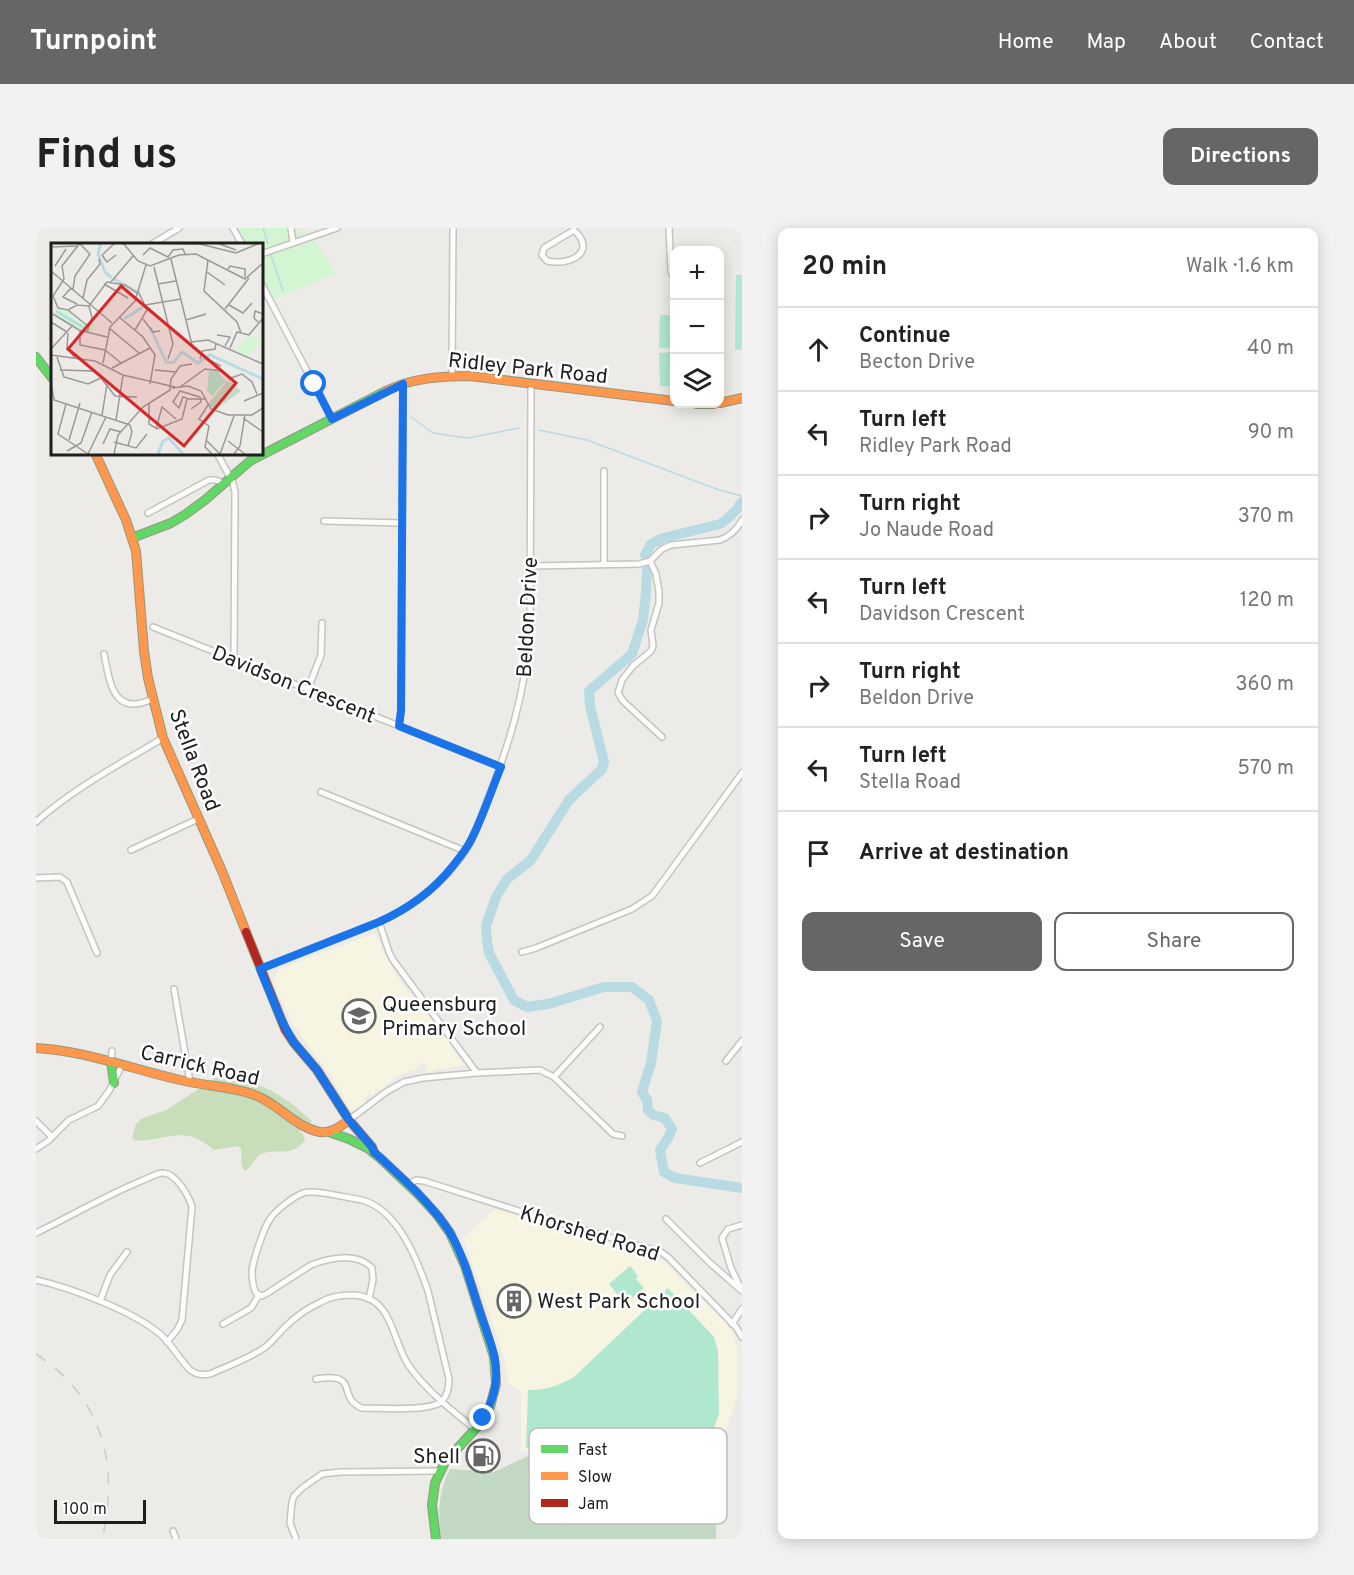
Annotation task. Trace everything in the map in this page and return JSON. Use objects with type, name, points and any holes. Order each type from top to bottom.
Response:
[{"type":"main road","points":[[36,357],[51,377]]},
{"type":"main road","name":"Ridley Park Road","points":[[132,537],[176,520],[197,506],[250,461],[403,384],[422,378],[470,376],[670,400]]},
{"type":"main road","points":[[724,402],[742,398]]},
{"type":"main road","name":"Stella Road","points":[[95,454],[132,537],[138,566],[140,614],[148,678],[163,738],[222,871],[285,1029],[312,1066],[313,1072],[347,1122],[372,1151],[409,1184],[452,1234],[492,1350],[496,1378],[489,1407],[475,1430],[450,1456],[440,1471],[433,1493],[432,1518],[436,1539]]},
{"type":"main road","name":"Carrick Road","points":[[36,1048],[69,1051],[190,1082],[252,1093],[317,1132],[329,1132],[372,1151]]},
{"type":"main road","points":[[111,1061],[114,1083]]},
{"type":"main road","points":[[329,1132],[347,1122]]},
{"type":"street","points":[[154,243],[179,228]]},
{"type":"street","points":[[233,228],[241,243]]},
{"type":"street","points":[[291,228],[293,242]]},
{"type":"street","points":[[262,254],[337,228]]},
{"type":"street","points":[[452,376],[453,228]]},
{"type":"street","points":[[669,228],[670,250]]},
{"type":"street","points":[[574,229],[580,237],[583,249],[578,256],[569,261],[547,261],[542,255],[544,248],[574,229]]},
{"type":"street","points":[[262,285],[332,419]]},
{"type":"street","points":[[399,726],[401,711],[403,384]]},
{"type":"street","name":"Beldon Drive","points":[[260,969],[397,914],[423,897],[444,877],[472,839],[501,767],[519,705],[528,663],[531,566],[531,384]]},
{"type":"street","points":[[217,454],[226,480]]},
{"type":"street","points":[[604,471],[604,564]]},
{"type":"street","points":[[148,513],[209,480],[226,480],[233,483],[235,492],[234,659]]},
{"type":"street","points":[[531,566],[639,564],[650,561],[662,549],[671,545],[720,540],[728,537],[742,520]]},
{"type":"street","points":[[324,521],[402,523]]},
{"type":"street","points":[[650,561],[656,574],[659,592],[659,603],[651,630],[653,646],[651,651],[633,666],[622,680],[618,693],[623,701],[662,737]]},
{"type":"street","points":[[308,688],[321,655],[322,623]]},
{"type":"street","name":"Davidson Crescent","points":[[153,627],[501,767]]},
{"type":"street","points":[[104,654],[110,685],[119,697],[134,704],[153,699]]},
{"type":"street","points":[[36,822],[72,794],[163,738]]},
{"type":"street","points":[[522,952],[632,909],[652,896],[742,773]]},
{"type":"street","points":[[321,792],[465,851]]},
{"type":"street","points":[[131,850],[198,819]]},
{"type":"street","points":[[675,866],[680,870]]},
{"type":"street","points":[[36,878],[60,877],[67,882],[96,950]]},
{"type":"street","points":[[379,922],[393,960],[477,1072]]},
{"type":"street","points":[[174,989],[190,1082]]},
{"type":"street","points":[[554,1077],[600,1027]]},
{"type":"street","points":[[726,1061],[742,1041]]},
{"type":"street","points":[[111,1061],[112,1051]]},
{"type":"street","points":[[36,1149],[69,1120],[98,1106],[105,1099],[122,1065]]},
{"type":"street","points":[[347,1122],[386,1092],[404,1082],[477,1072],[540,1070],[554,1077],[613,1134],[622,1136]]},
{"type":"street","points":[[36,1120],[51,1136]]},
{"type":"street","points":[[700,1163],[742,1142]]},
{"type":"street","points":[[36,1233],[130,1186],[160,1174],[174,1177],[187,1194],[192,1207],[182,1320],[167,1342]]},
{"type":"street","name":"Khorshed Road","points":[[409,1184],[416,1180],[424,1181],[661,1252],[742,1337]]},
{"type":"street","points":[[259,1295],[253,1287],[252,1271],[266,1224],[273,1214],[298,1195],[309,1192],[362,1200],[374,1205],[405,1237],[428,1291],[450,1379],[442,1402],[421,1408],[362,1408],[351,1400],[342,1380],[332,1376],[316,1379]]},
{"type":"street","points":[[666,1219],[742,1291]]},
{"type":"street","points":[[742,1225],[728,1229],[722,1238],[731,1268],[742,1291]]},
{"type":"street","points":[[100,1301],[110,1275],[128,1252]]},
{"type":"street","points":[[259,1295],[266,1294],[311,1265],[354,1258],[372,1268],[373,1280],[369,1299]]},
{"type":"street","points":[[36,1280],[100,1301],[147,1325],[161,1335],[190,1370],[202,1375],[210,1374],[266,1347],[290,1322],[320,1302],[334,1296],[345,1295],[369,1299],[385,1312],[407,1363],[442,1402],[475,1430]]},
{"type":"street","points":[[223,1324],[251,1308],[259,1295]]},
{"type":"street","points":[[732,1324],[742,1309]]},
{"type":"street","points":[[296,1539],[290,1523],[294,1496],[322,1474],[440,1471]]},
{"type":"street","points":[[173,1531],[176,1539]]},
{"type":"shaded area","name":"Queensburg Primary School","points":[[375,933],[403,985],[446,1037],[463,1065],[427,1072],[428,1065],[422,1062],[418,1068],[399,1075],[380,1090],[376,1089],[374,1096],[367,1095],[364,1104],[354,1110],[349,1108],[334,1081],[293,1024],[274,982],[278,970]]},
{"type":"shaded area","points":[[495,1209],[662,1260],[725,1322],[732,1333],[737,1347],[737,1395],[727,1428],[529,1428],[529,1452],[521,1451],[521,1392],[509,1384],[503,1353],[463,1238]]},
{"type":"green space","points":[[235,228],[297,228],[298,233],[309,232],[336,273],[273,300],[262,279],[262,243],[243,243]]},
{"type":"green space","points":[[736,275],[742,275],[742,350],[735,350]]},
{"type":"green space","points":[[660,315],[670,315],[670,348],[659,348]]},
{"type":"green space","points":[[670,352],[670,386],[660,386],[659,353]]},
{"type":"green space","points":[[227,1075],[260,1085],[275,1093],[312,1121],[299,1131],[305,1140],[300,1146],[289,1151],[261,1154],[245,1171],[241,1163],[241,1149],[238,1146],[214,1150],[186,1135],[142,1140],[132,1138],[136,1124],[141,1119],[166,1110],[219,1076]]},
{"type":"green space","points":[[630,1266],[638,1276],[636,1279],[644,1288],[625,1304],[609,1284]]},
{"type":"green space","points":[[668,1288],[714,1337],[718,1351],[719,1414],[714,1428],[529,1428],[529,1448],[526,1448],[528,1390],[552,1387],[574,1377]]},
{"type":"green space","points":[[529,1455],[529,1524],[716,1524],[716,1539],[441,1539],[440,1503],[443,1486],[450,1469],[494,1472]]},
{"type":"waterway","points":[[263,228],[268,244]]},
{"type":"waterway","points":[[271,255],[283,291]]},
{"type":"waterway","points":[[411,417],[433,433],[468,438],[519,428]]},
{"type":"waterway","points":[[539,430],[587,440],[719,490],[742,496]]},
{"type":"waterway","points":[[645,555],[651,544],[663,538],[720,524],[742,502]]},
{"type":"waterway","points":[[647,570],[643,620],[632,654],[589,691],[590,706],[604,762],[602,769],[569,800],[531,860],[507,879],[496,897],[486,926],[487,941],[489,953],[514,1000],[527,1007],[548,1004],[604,987],[632,987],[649,1000],[657,1021],[651,1063],[642,1092],[647,1100],[648,1110],[653,1115],[665,1118],[672,1129],[660,1150],[664,1172],[675,1178],[742,1188]]},
{"type":"railway","points":[[36,1354],[59,1371],[77,1391],[91,1412],[100,1435],[109,1485],[102,1539]]},
{"type":"traffic: fast","points":[[36,357],[51,377]]},
{"type":"traffic: fast","points":[[132,538],[171,523],[186,514],[250,461],[386,391]]},
{"type":"traffic: fast","points":[[111,1061],[114,1083]]},
{"type":"traffic: fast","points":[[329,1132],[369,1149]]},
{"type":"traffic: fast","points":[[371,1151],[417,1193],[450,1233],[465,1266],[494,1357],[496,1384],[490,1407],[478,1426],[445,1462],[435,1483],[432,1505],[436,1539]]},
{"type":"traffic: slow","points":[[386,391],[406,383],[427,379],[470,376],[670,401]]},
{"type":"traffic: slow","points":[[724,402],[742,398]]},
{"type":"traffic: slow","points":[[95,454],[126,520],[136,551],[144,651],[148,678],[163,738],[222,871],[246,932]]},
{"type":"traffic: slow","points":[[36,1048],[73,1053],[180,1080],[243,1091],[261,1098],[302,1125],[320,1132],[332,1131],[349,1120]]},
{"type":"traffic: jam","points":[[246,932],[285,1029],[317,1070],[349,1120],[374,1152]]},
{"type":"place","name":"Queensburg Primary School","points":[[359,1016]]},
{"type":"place","name":"West Park School","points":[[514,1301]]},
{"type":"place","name":"Shell","points":[[483,1456]]},
{"type":"route","points":[[314,384],[332,419],[388,389],[403,384],[401,711],[399,726],[501,767],[465,851],[444,877],[423,897],[397,914],[379,922],[260,969],[285,1029],[317,1070],[349,1120],[374,1152],[409,1184],[452,1234],[492,1350],[496,1378],[494,1392],[483,1418]]}]
